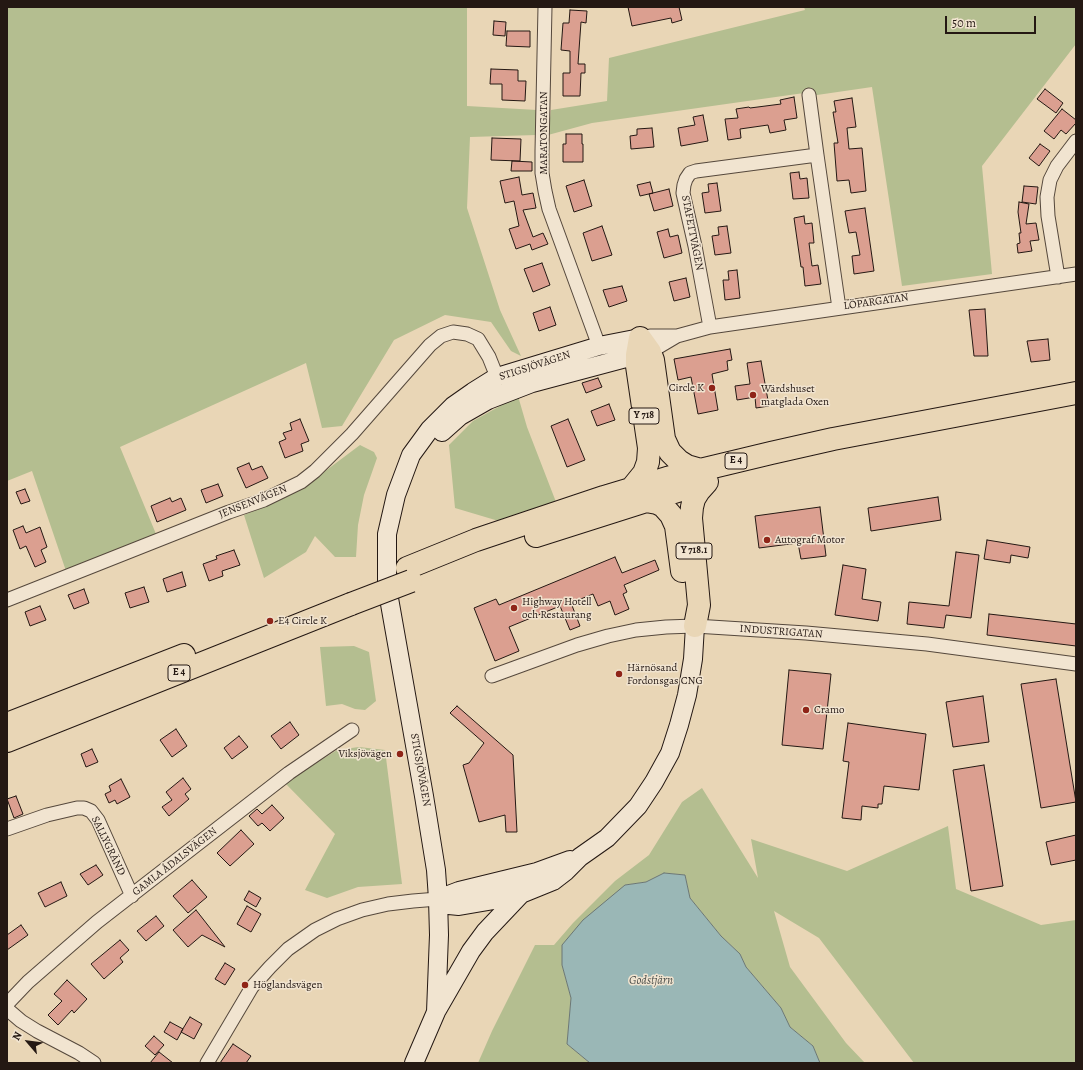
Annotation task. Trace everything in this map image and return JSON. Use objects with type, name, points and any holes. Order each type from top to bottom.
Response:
[{"type":"highway","name":"Y 718","points":[[642,348],[655,370],[664,439],[670,452],[679,461],[704,476]]},
{"type":"highway","name":"Y 718","points":[[639,495],[648,462],[649,448],[637,366],[642,348]]},
{"type":"highway","name":"E 4","points":[[704,476],[833,439],[1076,393]]},
{"type":"highway","name":"E 4","points":[[7,741],[409,574],[489,551],[639,495],[667,478],[704,476],[787,463],[1076,407]]},
{"type":"highway","name":"Y 718.1","points":[[695,626],[699,605],[691,518],[694,499],[699,491],[704,476]]},
{"type":"highway","name":"Y 718.1","points":[[639,495],[663,506],[676,526],[686,609],[695,626]]},
{"type":"highway","name":"E 4","points":[[7,724],[350,598]]},
{"type":"main road","name":"STIGSJÖVÄGEN","points":[[414,1063],[436,1012],[439,942],[438,899],[436,870],[424,796],[387,587],[387,534],[396,495],[411,455],[430,429],[453,406],[498,377],[600,346],[642,348]]},
{"type":"main road","name":"STIGSJÖVÄGEN","points":[[403,476],[436,437],[460,416],[488,400],[532,383],[642,348]]},
{"type":"main road","name":"Y 718.1","points":[[438,899],[449,905],[459,906],[500,900],[521,894],[552,881],[566,871],[580,857],[606,838],[638,806],[654,782],[670,753],[687,695],[693,658],[695,626]]},
{"type":"main road","name":"Y 718.1","points":[[438,899],[459,891],[537,872],[580,857]]},
{"type":"main road","points":[[436,1012],[471,951],[486,932],[521,894]]},
{"type":"street","name":"MARATONGATAN","points":[[545,7],[542,173],[549,209],[600,346]]},
{"type":"street","points":[[809,95],[839,308]]},
{"type":"street","points":[[1058,277],[1048,216],[1047,197],[1050,180],[1057,166],[1076,141]]},
{"type":"street","name":"STAFETTVÄGEN","points":[[710,326],[695,246],[683,193],[686,179],[690,174],[696,171],[817,155]]},
{"type":"street","name":"LÖPARGATAN","points":[[642,348],[710,326],[1076,274]]},
{"type":"street","name":"JENSENVÄGEN","points":[[7,600],[229,512],[264,500],[301,482],[352,434],[430,345],[441,336],[453,332],[467,334],[478,340],[489,357],[498,377]]},
{"type":"street","name":"LÖPARGATAN","points":[[642,348],[650,336],[677,336]]},
{"type":"street","name":"INDUSTRIGATAN","points":[[492,676],[577,645],[608,636],[636,630],[695,626],[806,633],[927,644],[1076,664]]},
{"type":"street","name":"GAMLA ÅDALSVÄGEN","points":[[7,1004],[28,982],[97,922],[289,773],[352,730]]},
{"type":"street","name":"SALLYGRÄND","points":[[7,829],[47,815],[77,808],[84,808],[91,811],[98,820],[132,896]]},
{"type":"street","points":[[207,1063],[252,988],[288,949],[315,930],[337,919],[362,910],[388,904],[438,899]]},
{"type":"street","points":[[7,1009],[21,1021],[37,1031],[79,1053],[94,1063]]},
{"type":"green space","points":[[7,7],[467,7],[467,106],[537,110],[536,135],[470,137],[467,208],[500,310],[521,356],[511,351],[491,322],[445,315],[394,340],[342,426],[322,428],[306,363],[120,447],[156,534],[66,571],[32,471],[7,481]]},
{"type":"green space","points":[[804,7],[1076,7],[1076,44],[982,166],[992,274],[902,286],[872,87],[817,95],[804,93],[592,123],[548,135],[551,110],[607,101],[609,58],[805,10]]},
{"type":"green space","points":[[518,396],[527,427],[556,502],[502,522],[455,508],[449,445],[473,421]]},
{"type":"green space","points":[[360,445],[374,452],[377,458],[364,495],[358,525],[356,557],[335,557],[315,536],[306,552],[264,578],[244,515],[300,490]]},
{"type":"green space","points":[[354,646],[369,652],[376,701],[365,710],[355,709],[342,704],[326,706],[320,647]]},
{"type":"green space","points":[[359,747],[385,750],[402,884],[358,887],[327,898],[305,890],[335,834],[285,783],[337,750]]},
{"type":"green space","points":[[702,788],[758,878],[751,839],[847,871],[948,826],[956,889],[1041,925],[1076,920],[1076,1063],[914,1063],[819,938],[774,911],[790,967],[846,1043],[865,1063],[820,1063],[813,1046],[790,1027],[781,1008],[746,967],[740,954],[721,936],[690,898],[685,875],[664,873],[646,882],[625,885],[562,965],[571,998],[567,1044],[590,1063],[478,1063],[492,1031],[535,945],[554,945],[573,923],[615,881],[649,855],[682,802]]},
{"type":"water","name":"Godstjärn","points":[[664,873],[685,875],[690,898],[721,936],[740,954],[746,967],[781,1008],[790,1027],[813,1046],[820,1063],[590,1063],[567,1044],[571,998],[562,965],[562,945],[583,920],[625,885],[646,882]]},
{"type":"building","points":[[628,7],[679,7],[682,20],[672,23],[671,18],[632,26]]},
{"type":"building","points":[[570,10],[587,11],[586,23],[581,22],[578,64],[585,64],[585,73],[581,73],[580,96],[563,96],[563,73],[570,73],[570,51],[561,50],[563,23],[569,23]]},
{"type":"building","points":[[494,21],[506,22],[505,36],[493,35]]},
{"type":"building","points":[[507,31],[530,31],[530,47],[506,46]]},
{"type":"building","points":[[491,69],[518,70],[518,81],[526,81],[525,101],[502,100],[502,84],[490,84]]},
{"type":"building","points":[[1045,89],[1063,103],[1056,113],[1037,99]]},
{"type":"building","points":[[794,97],[797,118],[784,120],[786,130],[770,133],[768,125],[740,129],[741,138],[728,140],[725,119],[738,118],[736,109],[781,104],[780,100]]},
{"type":"building","points":[[852,98],[856,127],[847,128],[849,149],[862,148],[866,191],[851,193],[849,180],[837,181],[834,143],[838,143],[833,112],[836,112],[834,101]]},
{"type":"building","points":[[1062,109],[1076,120],[1076,123],[1066,134],[1061,130],[1054,139],[1044,131]]},
{"type":"building","points":[[703,115],[708,141],[681,146],[678,128],[695,125],[693,117]]},
{"type":"building","points":[[652,128],[654,147],[631,149],[630,136],[637,135],[637,129]]},
{"type":"building","points":[[566,134],[582,134],[583,162],[563,162],[563,144],[566,144]]},
{"type":"building","points":[[492,138],[521,139],[520,161],[491,160]]},
{"type":"building","points":[[1040,144],[1050,151],[1039,166],[1029,158]]},
{"type":"building","points":[[512,161],[532,162],[532,171],[511,171]]},
{"type":"building","points":[[799,172],[800,179],[807,178],[809,198],[793,199],[790,173]]},
{"type":"building","points":[[519,177],[522,195],[533,193],[536,208],[523,210],[533,237],[543,233],[548,244],[532,250],[530,244],[516,249],[509,229],[519,226],[514,201],[505,203],[500,181]]},
{"type":"building","points":[[584,180],[592,206],[574,212],[566,186]]},
{"type":"building","points":[[650,182],[653,193],[640,196],[637,185]]},
{"type":"building","points":[[717,183],[721,211],[705,213],[702,193],[709,192],[708,184]]},
{"type":"building","points":[[1024,186],[1038,187],[1036,204],[1022,202]]},
{"type":"building","points":[[669,189],[673,206],[654,211],[649,194]]},
{"type":"building","points":[[1019,202],[1029,204],[1026,224],[1036,223],[1039,240],[1030,241],[1032,251],[1018,253],[1017,244],[1020,243],[1019,233],[1021,233],[1018,212]]},
{"type":"building","points":[[865,208],[874,271],[854,274],[852,256],[860,255],[856,232],[849,233],[845,211]]},
{"type":"building","points":[[804,216],[805,224],[812,223],[814,243],[809,243],[812,266],[818,265],[821,284],[805,286],[794,218]]},
{"type":"building","points":[[602,226],[612,255],[592,261],[583,233]]},
{"type":"building","points":[[727,226],[731,253],[715,255],[712,236],[719,235],[718,227]]},
{"type":"building","points":[[668,229],[670,237],[678,235],[682,253],[664,258],[657,232]]},
{"type":"building","points":[[542,263],[550,285],[533,292],[524,269]]},
{"type":"building","points":[[737,270],[740,298],[725,300],[723,280],[729,280],[728,271]]},
{"type":"building","points":[[686,278],[690,297],[674,301],[669,282]]},
{"type":"building","points":[[622,286],[627,301],[609,307],[603,290]]},
{"type":"building","points":[[550,307],[556,325],[539,331],[533,313]]},
{"type":"building","points":[[985,309],[988,356],[974,356],[969,310]]},
{"type":"building","points":[[1048,339],[1050,360],[1031,362],[1027,341]]},
{"type":"building","points":[[730,349],[732,360],[727,361],[728,370],[712,374],[718,410],[698,414],[691,377],[678,380],[674,359]]},
{"type":"building","points":[[761,361],[769,406],[756,408],[755,397],[737,400],[735,386],[750,384],[747,363]]},
{"type":"building","points":[[598,378],[602,387],[586,393],[582,383]]},
{"type":"building","points":[[609,404],[615,420],[597,426],[591,411]]},
{"type":"building","points":[[300,419],[309,441],[301,444],[303,451],[285,458],[279,442],[286,439],[283,433],[292,430],[290,423]]},
{"type":"building","points":[[568,419],[585,460],[567,467],[551,426]]},
{"type":"building","points":[[249,463],[252,470],[262,466],[268,478],[246,488],[237,468]]},
{"type":"building","points":[[218,484],[223,496],[206,503],[201,490]]},
{"type":"building","points":[[25,489],[30,501],[21,504],[16,492]]},
{"type":"building","points":[[938,497],[941,520],[871,531],[868,508]]},
{"type":"building","points":[[170,498],[172,502],[181,498],[186,510],[157,522],[151,506]]},
{"type":"building","points":[[820,507],[826,556],[801,559],[798,543],[759,548],[755,516]]},
{"type":"building","points":[[23,526],[26,533],[40,527],[47,547],[41,550],[46,562],[35,567],[26,546],[20,549],[13,530]]},
{"type":"building","points":[[987,540],[1030,547],[1028,558],[1011,555],[1010,563],[984,559]]},
{"type":"building","points":[[234,550],[240,565],[222,571],[223,576],[209,581],[203,564],[217,559],[216,556]]},
{"type":"building","points":[[956,552],[979,555],[971,618],[946,615],[944,628],[907,624],[909,602],[949,606]]},
{"type":"building","name":"Highway Hotell och Restaurang","points":[[615,557],[622,573],[655,560],[659,570],[624,585],[627,592],[623,594],[629,609],[615,615],[610,601],[598,606],[593,594],[571,603],[580,626],[570,630],[560,606],[509,627],[519,651],[495,661],[474,608],[496,599],[499,605]]},
{"type":"building","points":[[843,565],[866,569],[862,599],[881,602],[878,621],[835,615]]},
{"type":"building","points":[[182,572],[186,586],[167,592],[163,579]]},
{"type":"building","points":[[144,587],[149,602],[130,608],[125,593]]},
{"type":"building","points":[[84,589],[89,603],[74,609],[68,595]]},
{"type":"building","points":[[40,606],[46,620],[30,626],[25,612]]},
{"type":"building","points":[[989,614],[1076,624],[1076,646],[987,635]]},
{"type":"building","name":"Cramo","points":[[789,670],[831,674],[823,749],[782,745]]},
{"type":"building","points":[[1056,679],[1076,802],[1041,808],[1021,684]]},
{"type":"building","points":[[983,696],[989,742],[953,747],[946,702]]},
{"type":"building","points":[[457,706],[513,755],[517,832],[506,832],[505,815],[479,822],[463,765],[469,763],[484,743],[450,713]]},
{"type":"building","points":[[290,722],[299,735],[281,749],[271,736]]},
{"type":"building","points":[[848,723],[926,734],[919,790],[884,786],[882,804],[878,804],[878,808],[862,806],[861,820],[842,818],[849,762],[843,761]]},
{"type":"building","points":[[176,729],[187,746],[172,757],[160,740]]},
{"type":"building","points":[[239,736],[248,747],[232,759],[224,748]]},
{"type":"building","points":[[92,749],[98,762],[86,767],[81,754]]},
{"type":"building","points":[[984,765],[1003,886],[971,891],[953,770]]},
{"type":"building","points":[[183,778],[191,789],[185,794],[189,799],[169,816],[162,807],[172,800],[166,792]]},
{"type":"building","points":[[121,779],[130,797],[117,804],[115,800],[109,803],[105,794],[111,791],[109,786]]},
{"type":"building","points":[[16,796],[23,814],[14,818],[7,799]]},
{"type":"building","points":[[272,805],[284,818],[270,831],[262,823],[258,826],[249,816],[257,809],[262,814]]},
{"type":"building","points":[[241,830],[254,844],[230,866],[217,853]]},
{"type":"building","points":[[1076,835],[1076,860],[1051,865],[1046,842]]},
{"type":"building","points":[[96,865],[103,875],[88,885],[80,874]]},
{"type":"building","points":[[192,880],[207,897],[188,913],[173,896]]},
{"type":"building","points":[[61,882],[67,896],[45,907],[38,893]]},
{"type":"building","points":[[249,891],[261,898],[256,907],[244,900]]},
{"type":"building","points":[[247,906],[261,914],[251,932],[237,924]]},
{"type":"building","points":[[196,910],[225,947],[202,935],[188,947],[173,930]]},
{"type":"building","points":[[156,916],[164,926],[146,941],[137,931]]},
{"type":"building","points":[[21,925],[28,935],[7,950],[7,935]]},
{"type":"building","points":[[120,940],[129,950],[120,958],[123,962],[104,979],[91,964]]},
{"type":"building","points":[[225,963],[235,969],[225,985],[215,979]]},
{"type":"building","points":[[67,980],[87,999],[74,1013],[72,1010],[58,1025],[48,1015],[62,1001],[54,994]]},
{"type":"building","points":[[190,1017],[202,1024],[194,1039],[181,1032]]},
{"type":"building","points":[[170,1022],[183,1029],[177,1040],[164,1032]]},
{"type":"building","points":[[154,1036],[164,1045],[155,1055],[145,1046]]},
{"type":"building","points":[[233,1044],[251,1056],[246,1063],[220,1063]]},
{"type":"building","points":[[159,1052],[173,1063],[150,1063]]},
{"type":"place","name":"Circle K","points":[[712,388]]},
{"type":"place","name":"Wärdshuset matglada Oxen","points":[[753,395]]},
{"type":"place","name":"Autograf Motor","points":[[767,540]]},
{"type":"place","name":"Highway Hotell och Restaurang","points":[[514,608]]},
{"type":"place","name":"E4 Circle K","points":[[270,621]]},
{"type":"place","name":"Härnösand Fordonsgas CNG","points":[[619,674]]},
{"type":"place","name":"Cramo","points":[[806,710]]},
{"type":"place","name":"Viksjövägen","points":[[400,754]]},
{"type":"place","name":"Höglandsvägen","points":[[245,985]]}]
